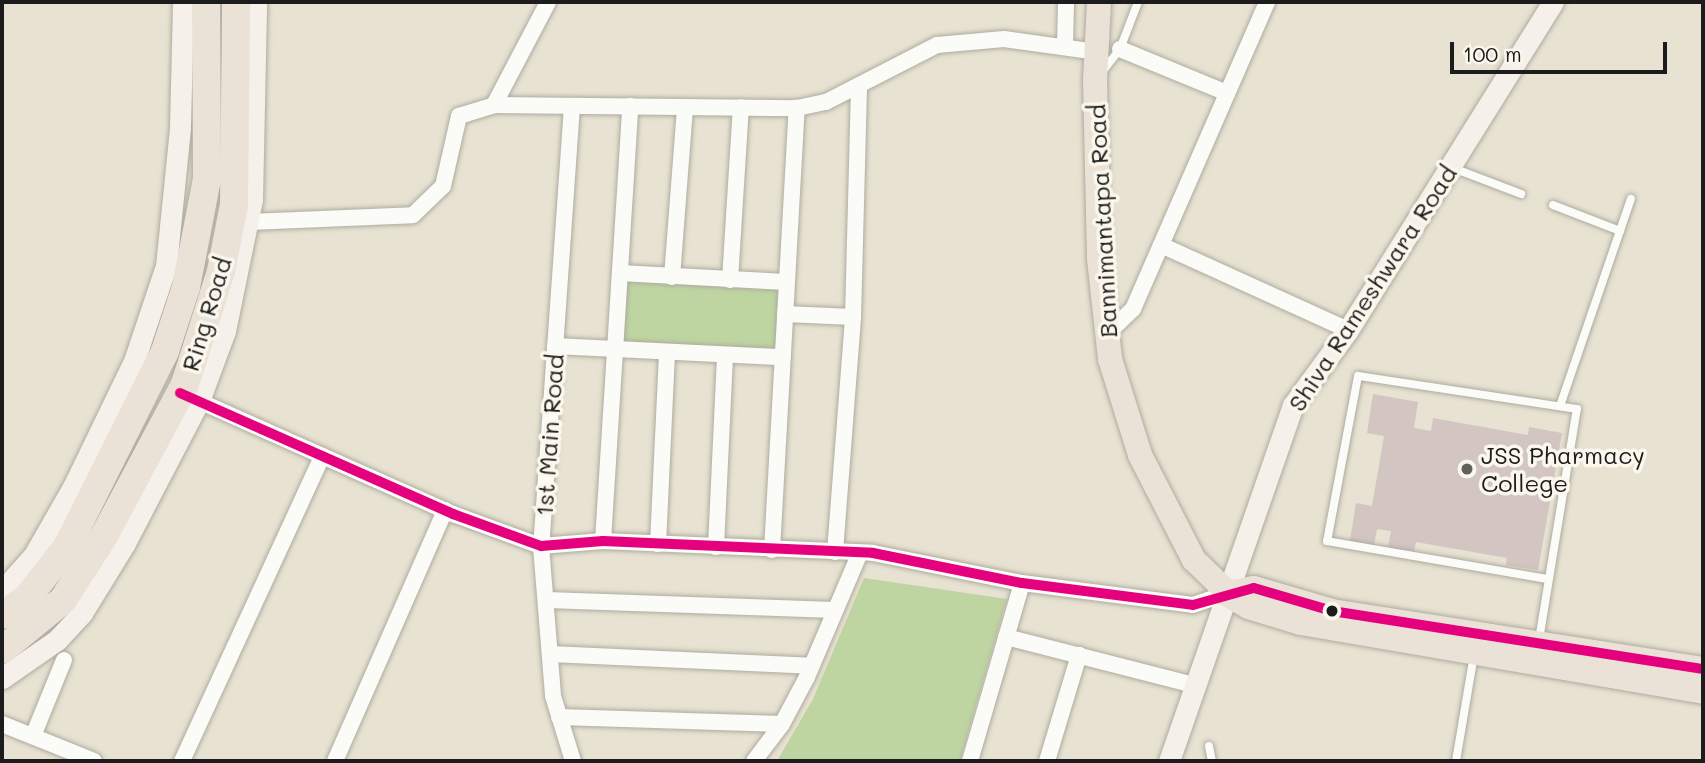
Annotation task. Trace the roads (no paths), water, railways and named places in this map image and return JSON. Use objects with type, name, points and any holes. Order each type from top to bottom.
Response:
[{"type":"highway","name":"Ring Road","points":[[2,615],[27,598],[67,547],[72,512],[142,402],[186,288],[207,178],[206,2]]},
{"type":"highway","name":"Ring Road","points":[[2,650],[63,600],[190,397],[234,205],[236,2]]},
{"type":"highway","name":"Bannimantapa Road","points":[[1228,593],[1249,605],[1301,621],[1474,652],[1537,653],[1703,690]]},
{"type":"main road","name":"Bannimantapa Road","points":[[1099,2],[1108,50],[1095,80],[1099,260],[1110,359],[1140,454],[1194,560],[1228,593]]},
{"type":"main road","points":[[1228,593],[1254,589],[1332,611],[1537,653],[1703,669]]},
{"type":"street","points":[[2,591],[72,512],[134,361],[166,266],[180,127],[183,2]]},
{"type":"street","points":[[2,678],[57,640],[82,613],[125,543],[190,397],[225,331],[249,222],[256,143],[256,2]]},
{"type":"street","points":[[494,105],[548,2]]},
{"type":"street","points":[[1065,47],[1066,2]]},
{"type":"street","points":[[1107,334],[1133,309],[1267,2]]},
{"type":"street","name":"Shiva Rameshwara Road","points":[[1228,593],[1293,405],[1348,330],[1553,2]]},
{"type":"street","points":[[249,222],[413,215],[443,186],[459,116],[494,105],[797,108],[826,102],[937,45],[1004,39],[1108,50],[1227,93]]},
{"type":"street","points":[[835,552],[853,317],[859,85]]},
{"type":"street","name":"1st Main Road","points":[[572,106],[541,546],[550,654],[559,717],[573,761]]},
{"type":"street","points":[[603,541],[630,106]]},
{"type":"street","points":[[672,277],[685,107]]},
{"type":"street","points":[[730,280],[741,107]]},
{"type":"street","points":[[772,550],[797,108]]},
{"type":"street","points":[[1161,245],[1348,330]]},
{"type":"street","points":[[620,273],[786,282]]},
{"type":"street","points":[[785,314],[853,317]]},
{"type":"street","points":[[555,346],[783,357]]},
{"type":"street","points":[[658,544],[667,352]]},
{"type":"street","points":[[716,547],[725,355]]},
{"type":"street","points":[[190,397],[445,510],[541,546],[603,541],[860,553],[1022,583],[1193,605],[1228,593]]},
{"type":"street","points":[[181,761],[322,456]]},
{"type":"street","points":[[335,761],[445,510]]},
{"type":"street","points":[[754,761],[782,724],[811,666],[860,553]]},
{"type":"street","points":[[970,761],[1022,583]]},
{"type":"street","points":[[1169,761],[1228,593]]},
{"type":"street","points":[[547,600],[835,610]]},
{"type":"street","points":[[1006,637],[1195,685]]},
{"type":"street","points":[[550,654],[811,666]]},
{"type":"street","points":[[1047,761],[1079,655]]},
{"type":"street","points":[[33,737],[64,660]]},
{"type":"street","points":[[559,717],[782,724]]},
{"type":"street","points":[[2,724],[94,761]]},
{"type":"lane","points":[[1108,50],[1138,2]]},
{"type":"lane","points":[[1450,167],[1521,194]]},
{"type":"lane","points":[[1560,406],[1631,199]]},
{"type":"lane","points":[[1553,205],[1620,231]]},
{"type":"lane","points":[[1537,653],[1577,409],[1358,376],[1327,541],[1548,579]]},
{"type":"lane","points":[[1456,761],[1474,652]]},
{"type":"lane","points":[[1209,746],[1212,761]]},
{"type":"place","name":"JSS Pharmacy College","points":[[1467,469]]}]
